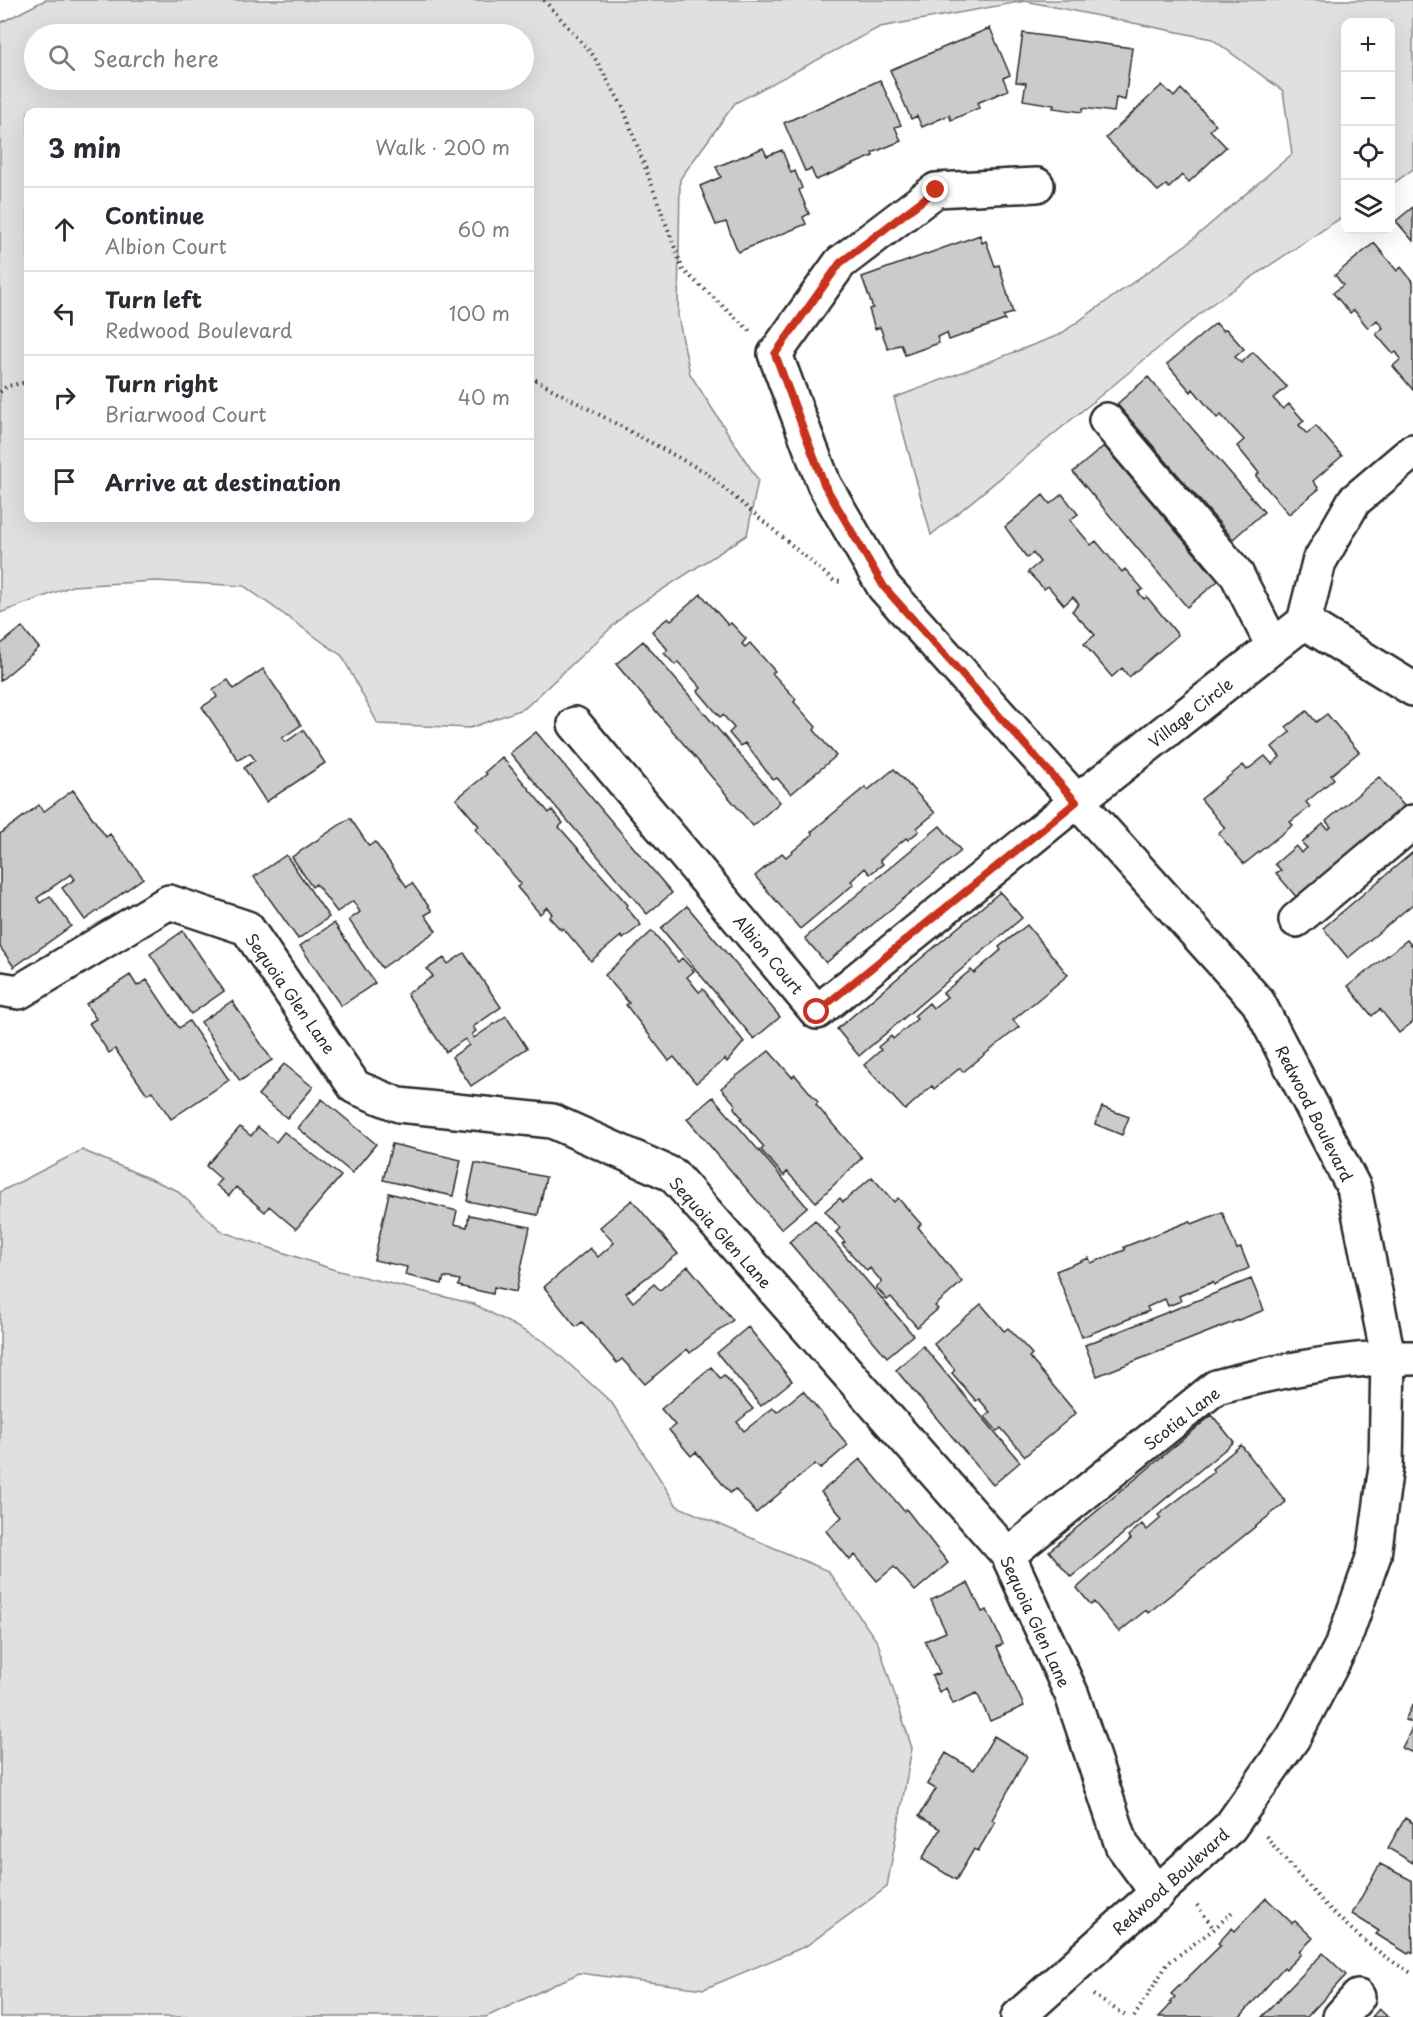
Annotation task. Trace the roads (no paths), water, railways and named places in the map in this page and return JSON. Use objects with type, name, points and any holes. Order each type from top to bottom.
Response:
[{"type":"street","name":"Redwood Boulevard","points":[[1018,2017],[1158,1894],[1230,1827],[1293,1738],[1343,1643],[1374,1555],[1400,1357],[1354,1188],[1257,1002],[884,587],[824,484],[775,354],[840,263],[936,190],[1037,184]]},
{"type":"street","points":[[1106,420],[1236,573],[1273,646]]},
{"type":"street","points":[[1413,451],[1354,501],[1319,562],[1304,622],[1413,689]]},
{"type":"street","name":"Village Circle","points":[[1076,802],[1304,622]]},
{"type":"street","name":"Albion Court","points":[[575,724],[817,1012],[1076,802]]},
{"type":"street","points":[[1296,920],[1413,822]]},
{"type":"street","name":"Sequoia Glen Lane","points":[[0,989],[19,992],[169,902],[247,928],[356,1087],[399,1105],[552,1121],[673,1175],[1008,1555],[1072,1695],[1122,1845],[1158,1894]]},
{"type":"street","name":"Scotia Lane","points":[[1008,1555],[1216,1387],[1259,1376],[1400,1357]]}]
